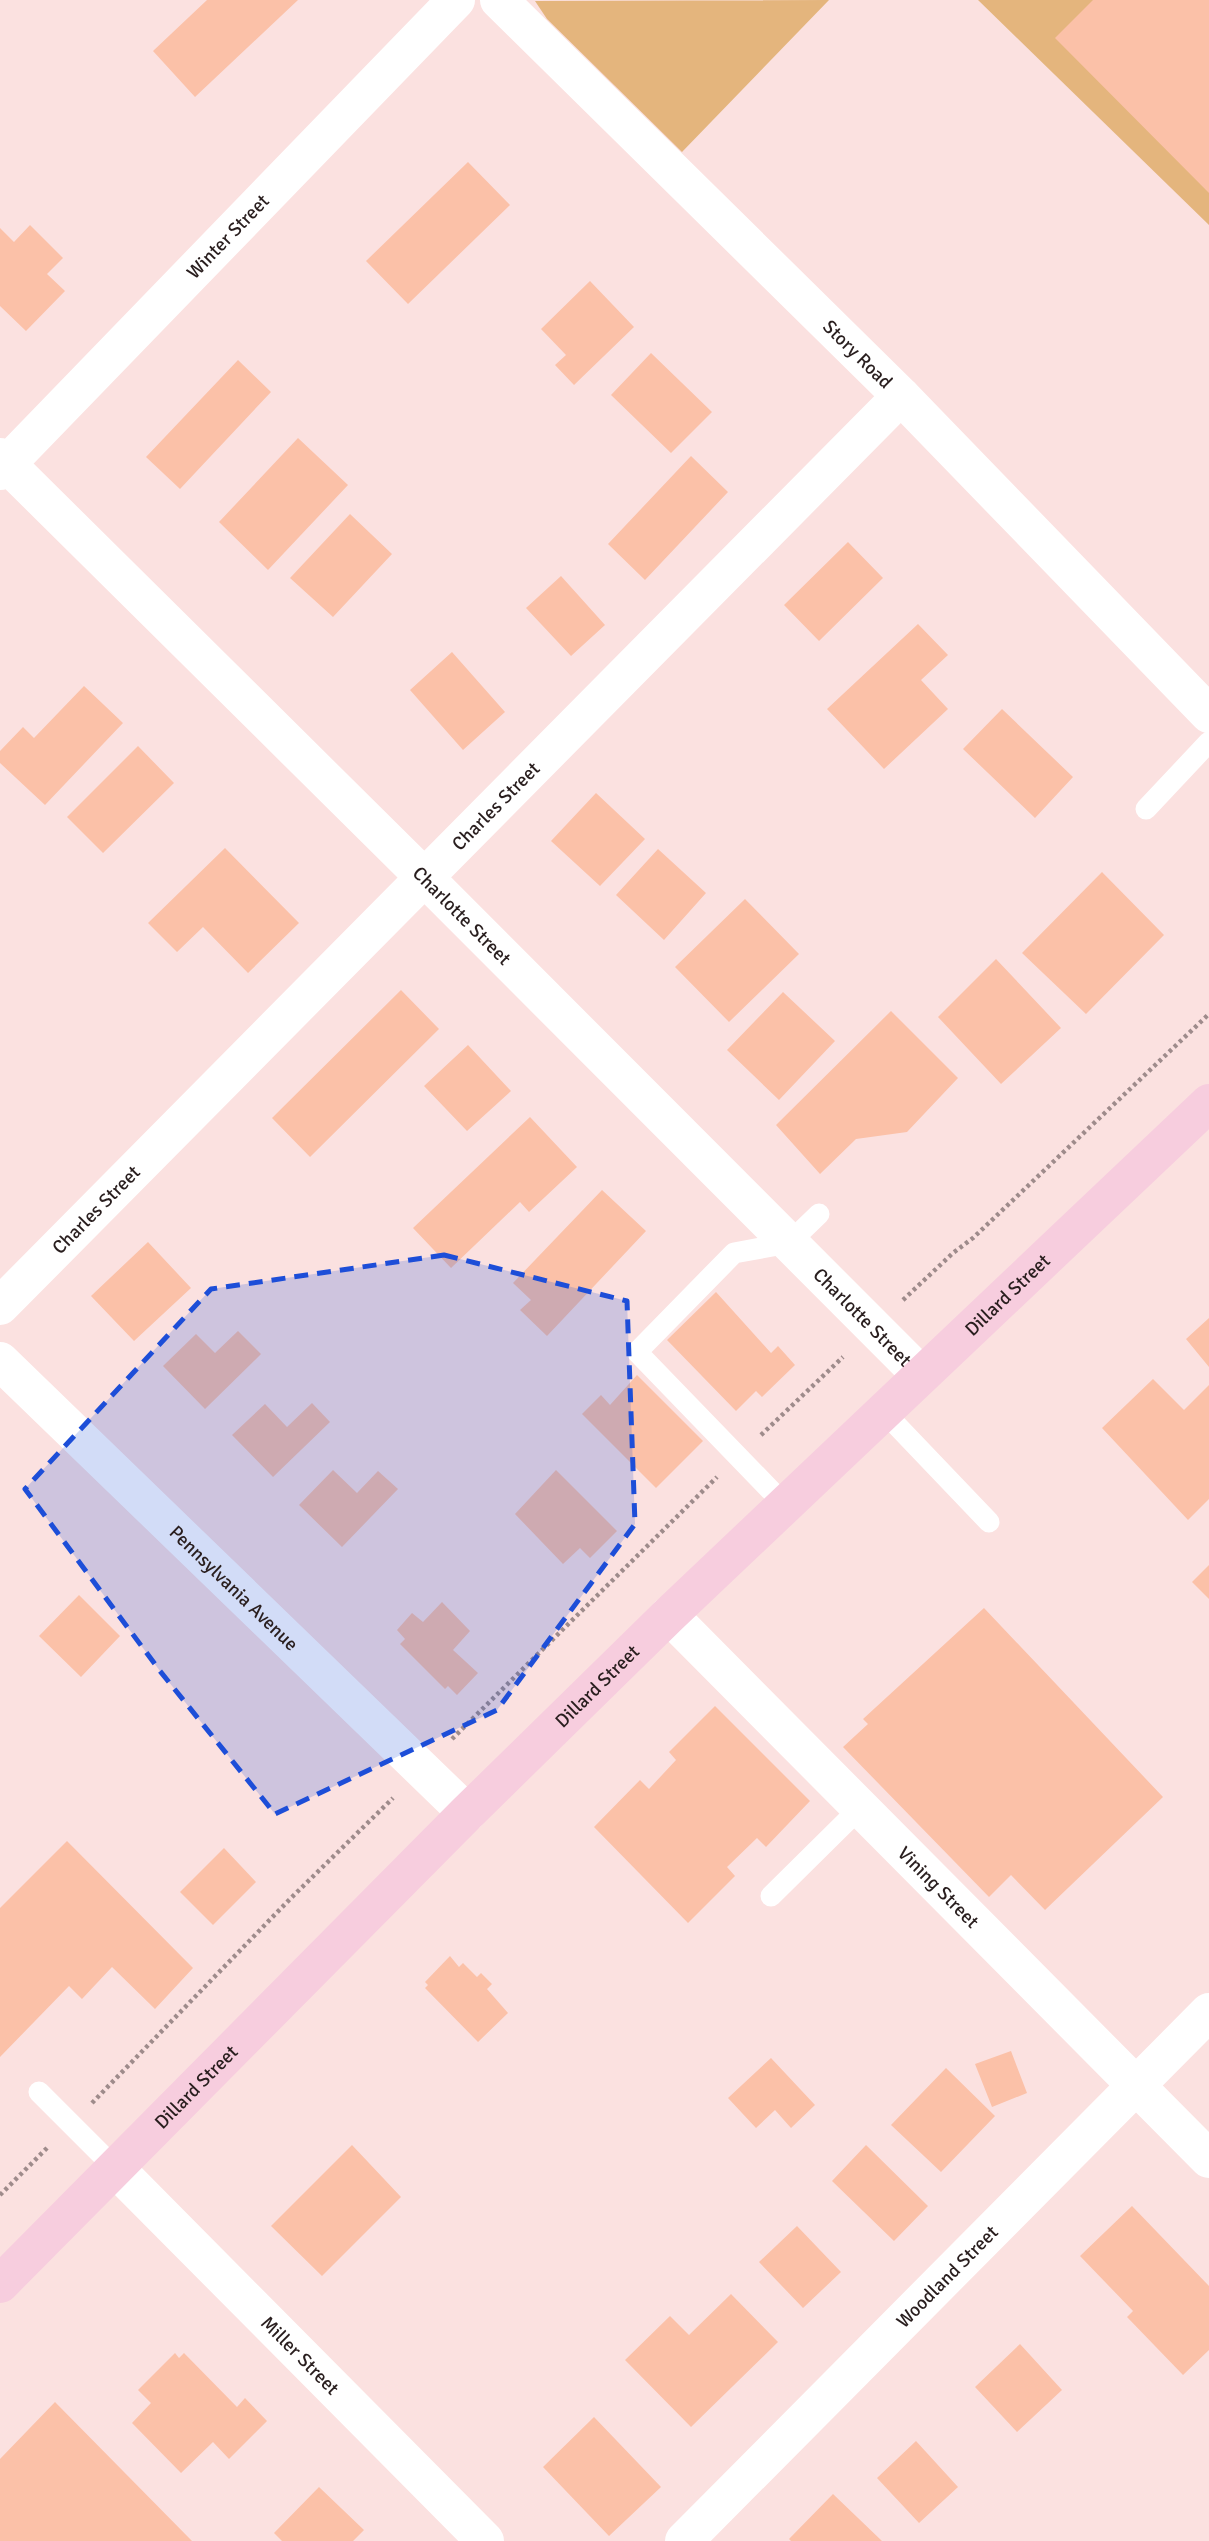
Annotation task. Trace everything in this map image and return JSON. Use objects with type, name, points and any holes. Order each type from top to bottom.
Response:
[{"type":"main road","name":"Dillard Street","points":[[1,2282],[467,1813],[669,1615],[1209,1103]]},
{"type":"street","name":"Winter Street","points":[[2,464],[456,0]]},
{"type":"street","name":"Story Road","points":[[499,0],[901,396],[1209,714]]},
{"type":"street","name":"Charles Street","points":[[0,1306],[901,396]]},
{"type":"street","name":"Charlotte Street","points":[[2,464],[425,878],[921,1375]]},
{"type":"street","name":"Pennsylvania Avenue","points":[[0,1361],[467,1813]]},
{"type":"street","name":"Vining Street","points":[[669,1615],[1209,2159]]},
{"type":"street","name":"Woodland Street","points":[[684,2541],[1209,2012]]},
{"type":"street","name":"Miller Street","points":[[116,2169],[485,2541]]},
{"type":"lane","points":[[1146,809],[1209,742]]},
{"type":"lane","points":[[785,1505],[637,1352],[734,1253],[789,1243],[819,1214]]},
{"type":"lane","points":[[883,1411],[989,1522]]},
{"type":"lane","points":[[771,1896],[860,1808]]},
{"type":"lane","points":[[39,2092],[116,2169]]},
{"type":"path","points":[[0,2195],[291,1898],[738,1456],[953,1253],[983,1229],[1209,1014]]},
{"type":"highlighted area","points":[[444,1255],[627,1301],[635,1524],[497,1710],[275,1814],[160,1671],[25,1489],[211,1289]]},
{"type":"shaded area","points":[[829,0],[682,152],[547,19],[535,1]]},
{"type":"shaded area","points":[[978,0],[1209,0],[1209,225]]},
{"type":"building","points":[[207,0],[298,0],[195,97],[153,51]]},
{"type":"building","points":[[1093,0],[1209,0],[1209,193],[1055,38]]},
{"type":"building","points":[[468,162],[510,205],[408,304],[366,261]]},
{"type":"building","points":[[30,225],[63,258],[47,274],[65,291],[26,331],[0,306],[0,228],[14,242]]},
{"type":"building","points":[[590,281],[634,327],[574,385],[555,365],[566,355],[541,329]]},
{"type":"building","points":[[651,353],[712,412],[671,453],[611,395]]},
{"type":"building","points":[[238,360],[271,392],[180,489],[146,457]]},
{"type":"building","points":[[298,438],[348,485],[268,570],[219,522]]},
{"type":"building","points":[[691,456],[728,492],[645,580],[608,544]]},
{"type":"building","points":[[350,514],[392,554],[333,617],[290,578]]},
{"type":"building","points":[[848,542],[883,578],[819,641],[784,605]]},
{"type":"building","points":[[561,576],[605,625],[571,656],[526,608]]},
{"type":"building","points":[[918,624],[948,655],[921,680],[948,709],[884,769],[827,709]]},
{"type":"building","points":[[452,652],[505,712],[463,750],[410,690]]},
{"type":"building","points":[[84,686],[123,723],[45,805],[0,763],[0,751],[23,727],[34,738]]},
{"type":"building","points":[[1002,709],[1073,777],[1035,818],[963,749]]},
{"type":"building","points":[[138,746],[174,783],[103,853],[67,817]]},
{"type":"building","points":[[596,793],[645,839],[600,886],[551,841]]},
{"type":"building","points":[[225,848],[299,923],[248,973],[203,927],[177,952],[148,923]]},
{"type":"building","points":[[658,849],[706,893],[664,940],[616,895]]},
{"type":"building","points":[[1102,872],[1164,935],[1086,1014],[1022,953]]},
{"type":"building","points":[[745,899],[799,954],[729,1022],[675,967]]},
{"type":"building","points":[[996,959],[1061,1028],[1001,1084],[938,1017]]},
{"type":"building","points":[[401,990],[439,1029],[310,1157],[272,1118]]},
{"type":"building","points":[[783,992],[835,1041],[779,1100],[727,1050]]},
{"type":"building","points":[[891,1011],[958,1078],[907,1132],[856,1139],[820,1174],[776,1125]]},
{"type":"building","points":[[468,1045],[511,1091],[467,1131],[424,1086]]},
{"type":"building","points":[[530,1117],[577,1167],[529,1212],[520,1202],[451,1268],[413,1228]]},
{"type":"building","points":[[602,1190],[646,1231],[547,1336],[520,1310],[531,1300],[513,1283]]},
{"type":"building","points":[[148,1242],[191,1288],[134,1341],[91,1296]]},
{"type":"building","points":[[716,1292],[771,1353],[778,1346],[795,1365],[762,1397],[756,1391],[736,1411],[667,1340]]},
{"type":"building","points":[[1209,1318],[1209,1367],[1186,1339]]},
{"type":"building","points":[[238,1331],[261,1354],[205,1409],[163,1366],[196,1334],[215,1353]]},
{"type":"building","points":[[637,1375],[703,1441],[656,1488],[582,1414],[601,1395],[610,1405]]},
{"type":"building","points":[[1153,1379],[1184,1410],[1209,1385],[1209,1499],[1188,1520],[1102,1428]]},
{"type":"building","points":[[312,1403],[330,1422],[273,1477],[232,1435],[265,1404],[287,1427]]},
{"type":"building","points":[[333,1470],[357,1493],[378,1471],[398,1489],[342,1547],[299,1505]]},
{"type":"building","points":[[556,1470],[617,1531],[590,1558],[580,1548],[563,1564],[515,1514]]},
{"type":"building","points":[[1209,1565],[1209,1599],[1192,1582]]},
{"type":"building","points":[[79,1595],[120,1636],[81,1677],[39,1636]]},
{"type":"building","points":[[442,1602],[470,1631],[453,1650],[478,1673],[457,1695],[448,1686],[445,1689],[400,1644],[405,1639],[397,1630],[412,1613],[423,1622]]},
{"type":"building","points":[[984,1608],[1163,1797],[1045,1910],[1011,1875],[989,1897],[843,1747],[868,1724],[863,1719]]},
{"type":"building","points":[[715,1706],[810,1801],[766,1847],[757,1838],[727,1867],[735,1876],[688,1923],[594,1827],[640,1780],[649,1789],[676,1760],[669,1752]]},
{"type":"building","points":[[67,1841],[193,1968],[155,2009],[112,1967],[82,1999],[69,1986],[0,2057],[0,1908]]},
{"type":"building","points":[[224,1848],[256,1882],[213,1925],[180,1892]]},
{"type":"building","points":[[450,1956],[459,1967],[463,1963],[477,1977],[481,1973],[492,1984],[487,1989],[508,2013],[478,2042],[425,1988],[428,1985],[425,1982]]},
{"type":"building","points":[[1011,2051],[1027,2093],[992,2107],[975,2064]]},
{"type":"building","points":[[771,2058],[815,2105],[791,2128],[775,2110],[756,2128],[728,2098]]},
{"type":"building","points":[[946,2068],[995,2116],[941,2172],[891,2125]]},
{"type":"building","points":[[352,2145],[401,2197],[322,2276],[271,2226]]},
{"type":"building","points":[[866,2145],[928,2206],[894,2241],[832,2181]]},
{"type":"building","points":[[1132,2206],[1209,2286],[1209,2350],[1183,2375],[1127,2317],[1133,2311],[1080,2256]]},
{"type":"building","points":[[797,2226],[841,2272],[803,2308],[759,2262]]},
{"type":"building","points":[[731,2294],[778,2342],[691,2427],[625,2360],[670,2316],[689,2335]]},
{"type":"building","points":[[1020,2344],[1062,2390],[1017,2432],[975,2387]]},
{"type":"building","points":[[175,2353],[179,2358],[184,2353],[237,2407],[245,2398],[267,2421],[229,2459],[213,2442],[181,2473],[132,2423],[151,2403],[138,2390]]},
{"type":"building","points":[[55,2402],[192,2541],[0,2541],[0,2459]]},
{"type":"building","points":[[594,2417],[661,2487],[609,2536],[543,2467]]},
{"type":"building","points":[[916,2441],[958,2487],[919,2523],[877,2478]]},
{"type":"building","points":[[319,2487],[364,2530],[353,2541],[282,2541],[274,2533]]},
{"type":"building","points":[[833,2494],[882,2541],[791,2541],[789,2539]]}]
